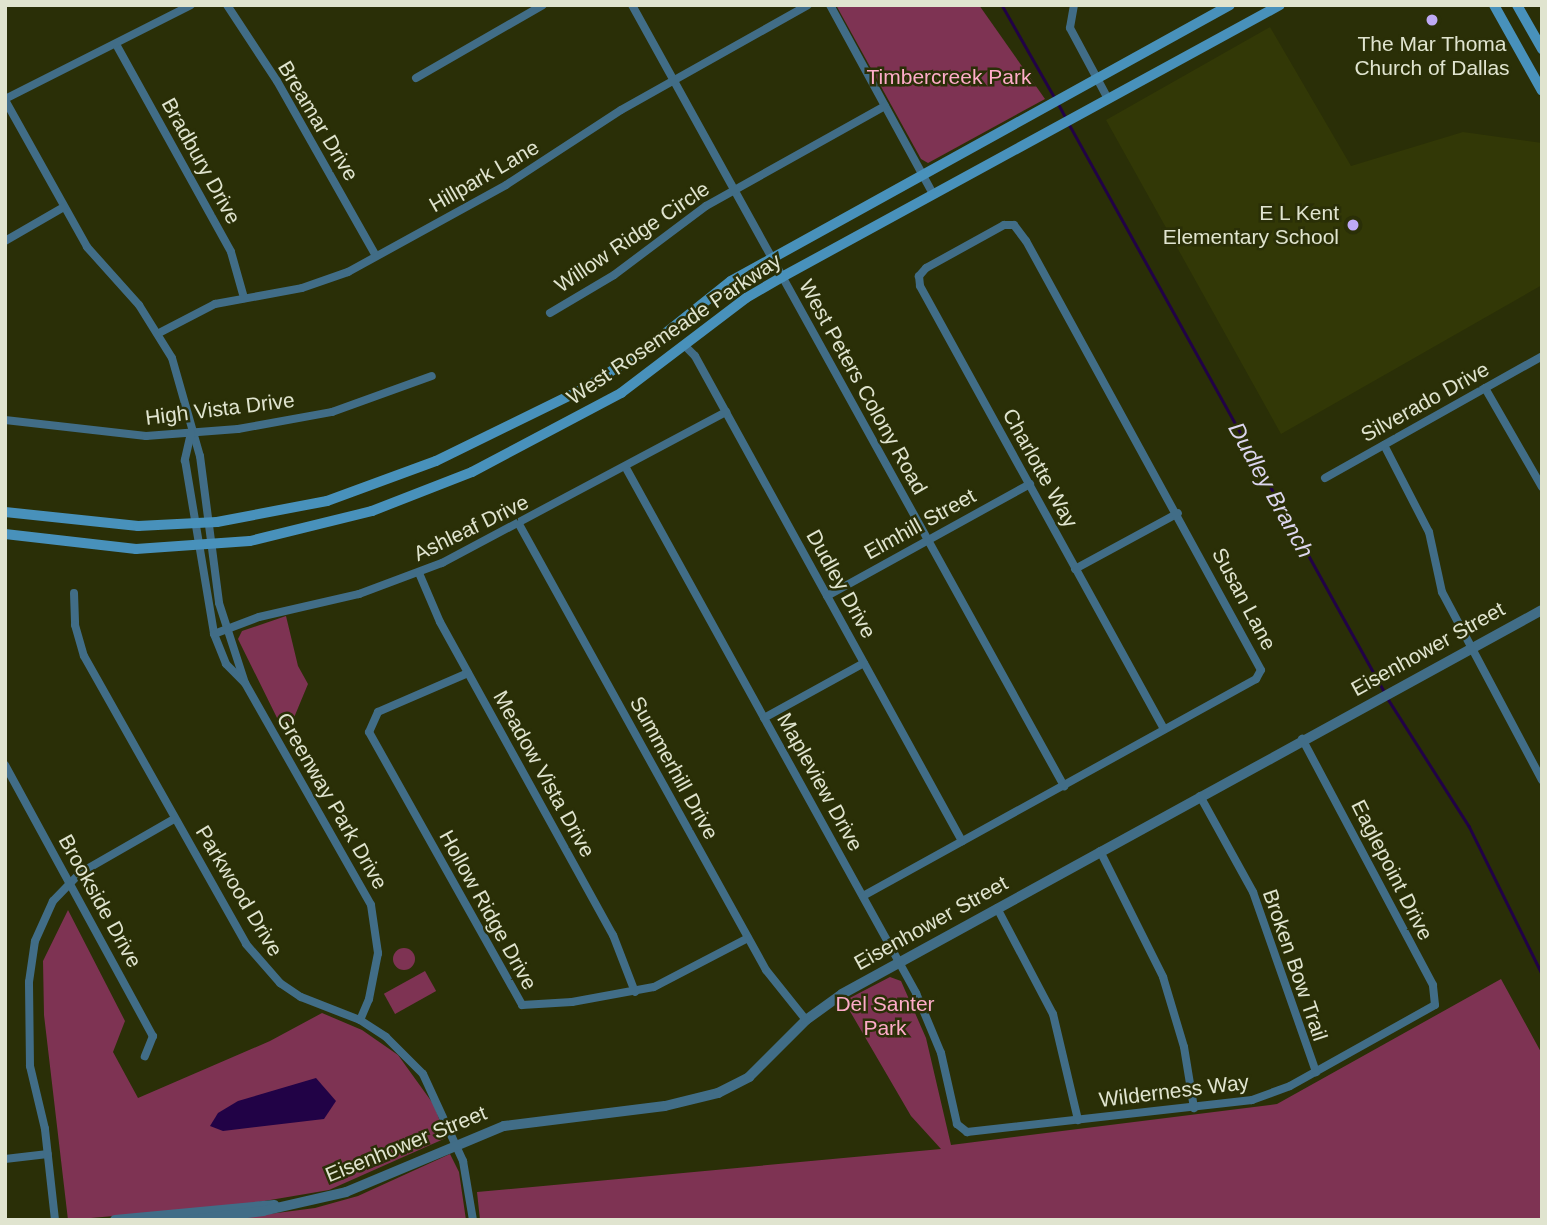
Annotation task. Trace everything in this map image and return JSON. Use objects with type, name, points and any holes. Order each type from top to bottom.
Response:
[{"type":"main road","name":"West Rosemeade Parkway","points":[[5,512],[114,524],[195,524],[291,510],[353,493],[521,424],[648,348],[708,296],[772,258],[1230,5]]},
{"type":"main road","name":"West Rosemeade Parkway","points":[[5,534],[136,549],[197,547],[312,529],[484,467],[621,393],[746,298],[782,277],[1096,103],[1280,5]]},
{"type":"main road","points":[[1494,5],[1542,91]]},
{"type":"main road","points":[[1517,5],[1542,49]]},
{"type":"street","points":[[5,99],[78,60],[117,46],[191,5]]},
{"type":"street","name":"Breamar Drive","points":[[227,5],[277,81],[376,256]]},
{"type":"street","points":[[416,78],[543,5]]},
{"type":"street","name":"West Peters Colony Road","points":[[632,5],[1063,786]]},
{"type":"street","name":"Hillpark Lane","points":[[159,333],[215,304],[331,280],[516,179],[673,79],[808,5]]},
{"type":"street","points":[[830,5],[933,194]]},
{"type":"street","points":[[1074,5],[1070,28],[1090,82],[1107,97]]},
{"type":"street","name":"Bradbury Drive","points":[[117,46],[231,252],[244,298]]},
{"type":"street","name":"Greenway Park Drive","points":[[5,99],[64,207],[100,265],[159,333],[181,380],[191,433],[200,456],[211,545],[227,629],[245,683],[371,905],[378,953],[372,988],[360,1020]]},
{"type":"street","name":"Willow Ridge Circle","points":[[550,313],[734,190],[885,106]]},
{"type":"street","points":[[5,240],[64,207]]},
{"type":"street","name":"Susan Lane","points":[[863,896],[1256,679],[1261,670],[1178,513],[1020,231],[1004,225],[970,244]]},
{"type":"street","name":"Charlotte Way","points":[[970,244],[926,268],[919,276],[920,286],[1164,729]]},
{"type":"street","name":"Dudley Drive","points":[[685,346],[726,412],[962,841]]},
{"type":"street","name":"Silverado Drive","points":[[1325,478],[1542,356]]},
{"type":"street","name":"High Vista Drive","points":[[5,420],[122,435],[191,433],[332,412],[432,376]]},
{"type":"street","points":[[1485,388],[1542,487]]},
{"type":"street","name":"Ashleaf Drive","points":[[214,634],[419,573],[520,526],[726,412]]},
{"type":"street","name":"Greenway Park Drive","points":[[191,433],[185,460],[197,547],[214,634],[226,664],[245,683]]},
{"type":"street","points":[[1384,445],[1429,532],[1438,581],[1469,647],[1542,780]]},
{"type":"street","name":"Mapleview Drive","points":[[626,468],[900,962],[941,1054],[957,1124]]},
{"type":"street","name":"Elmhill Street","points":[[827,596],[1030,484]]},
{"type":"street","points":[[1075,569],[1178,513]]},
{"type":"street","name":"Summerhill Drive","points":[[520,526],[748,938],[775,984],[807,1020]]},
{"type":"street","name":"Meadow Vista Drive","points":[[419,573],[468,673],[613,935],[635,992]]},
{"type":"street","name":"Parkwood Drive","points":[[74,593],[75,625],[84,656],[174,818],[261,965],[301,997],[360,1020],[395,1044],[423,1073],[468,1175],[473,1220]]},
{"type":"street","name":"Eisenhower Street","points":[[191,1220],[281,1206],[346,1192],[456,1143],[530,1121],[701,1100],[750,1077],[807,1020],[900,962],[1411,678],[1542,610]]},
{"type":"street","points":[[764,718],[864,663]]},
{"type":"street","name":"Hollow Ridge Drive","points":[[468,673],[377,712],[369,732],[522,1005],[635,992],[666,982],[748,938]]},
{"type":"street","name":"Eaglepoint Drive","points":[[1303,739],[1433,985],[1435,1005],[1421,1015]]},
{"type":"street","name":"Brookside Drive","points":[[5,765],[153,1036],[145,1056]]},
{"type":"street","name":"Broken Bow Trail","points":[[1200,796],[1253,892],[1316,1072]]},
{"type":"street","points":[[55,1220],[48,1154],[30,1066],[29,982],[42,922],[69,883],[174,818]]},
{"type":"street","points":[[1100,851],[1163,977],[1184,1047],[1194,1108]]},
{"type":"street","points":[[997,908],[1053,1014],[1078,1120]]},
{"type":"street","name":"Wilderness Way","points":[[957,1124],[974,1132],[1194,1108],[1269,1095],[1421,1015]]},
{"type":"street","points":[[5,1159],[48,1154]]},
{"type":"street","name":"Eisenhower Street","points":[[115,1220],[281,1206]]},
{"type":"shaded area","name":"E L Kent Elementary School","points":[[1270,27],[1351,166],[1463,132],[1542,143],[1542,285],[1281,434],[1106,120]]},
{"type":"shaded area","points":[[316,1078],[336,1101],[324,1119],[223,1131],[210,1126],[218,1113],[238,1101]]},
{"type":"green space","name":"Timbercreek Park","points":[[836,5],[979,5],[1045,99],[928,163],[921,159]]},
{"type":"green space","points":[[286,616],[298,666],[308,684],[293,720],[281,726],[238,639],[242,631]]},
{"type":"green space","points":[[68,910],[125,1021],[113,1052],[138,1098],[270,1041],[322,1013],[362,1030],[398,1055],[434,1105],[446,1138],[329,1190],[240,1205],[68,1220],[44,1015],[43,961]]},
{"type":"green space","points":[[404,948],[412,951],[415,959],[412,967],[404,970],[396,967],[393,959],[396,951]]},
{"type":"green space","points":[[425,971],[436,991],[395,1014],[384,994]]},
{"type":"green space","name":"Del Santer Park","points":[[890,977],[901,981],[926,1038],[951,1145],[1277,1104],[1501,979],[1542,1054],[1542,1220],[480,1220],[477,1192],[941,1149],[911,1116],[844,1001]]},
{"type":"green space","points":[[450,1154],[459,1172],[466,1220],[224,1220],[315,1208],[358,1196]]},
{"type":"waterway","name":"Dudley Branch","points":[[1002,5],[1056,100]]},
{"type":"waterway","name":"Dudley Branch","points":[[1059,105],[1066,118]]},
{"type":"waterway","name":"Dudley Branch","points":[[1069,124],[1385,693]]},
{"type":"waterway","name":"Dudley Branch","points":[[1388,699],[1469,826],[1542,974]]},
{"type":"place","name":"The Mar Thoma Church of Dallas","points":[[1432,20]]},
{"type":"place","name":"E L Kent Elementary School","points":[[1353,225]]}]
